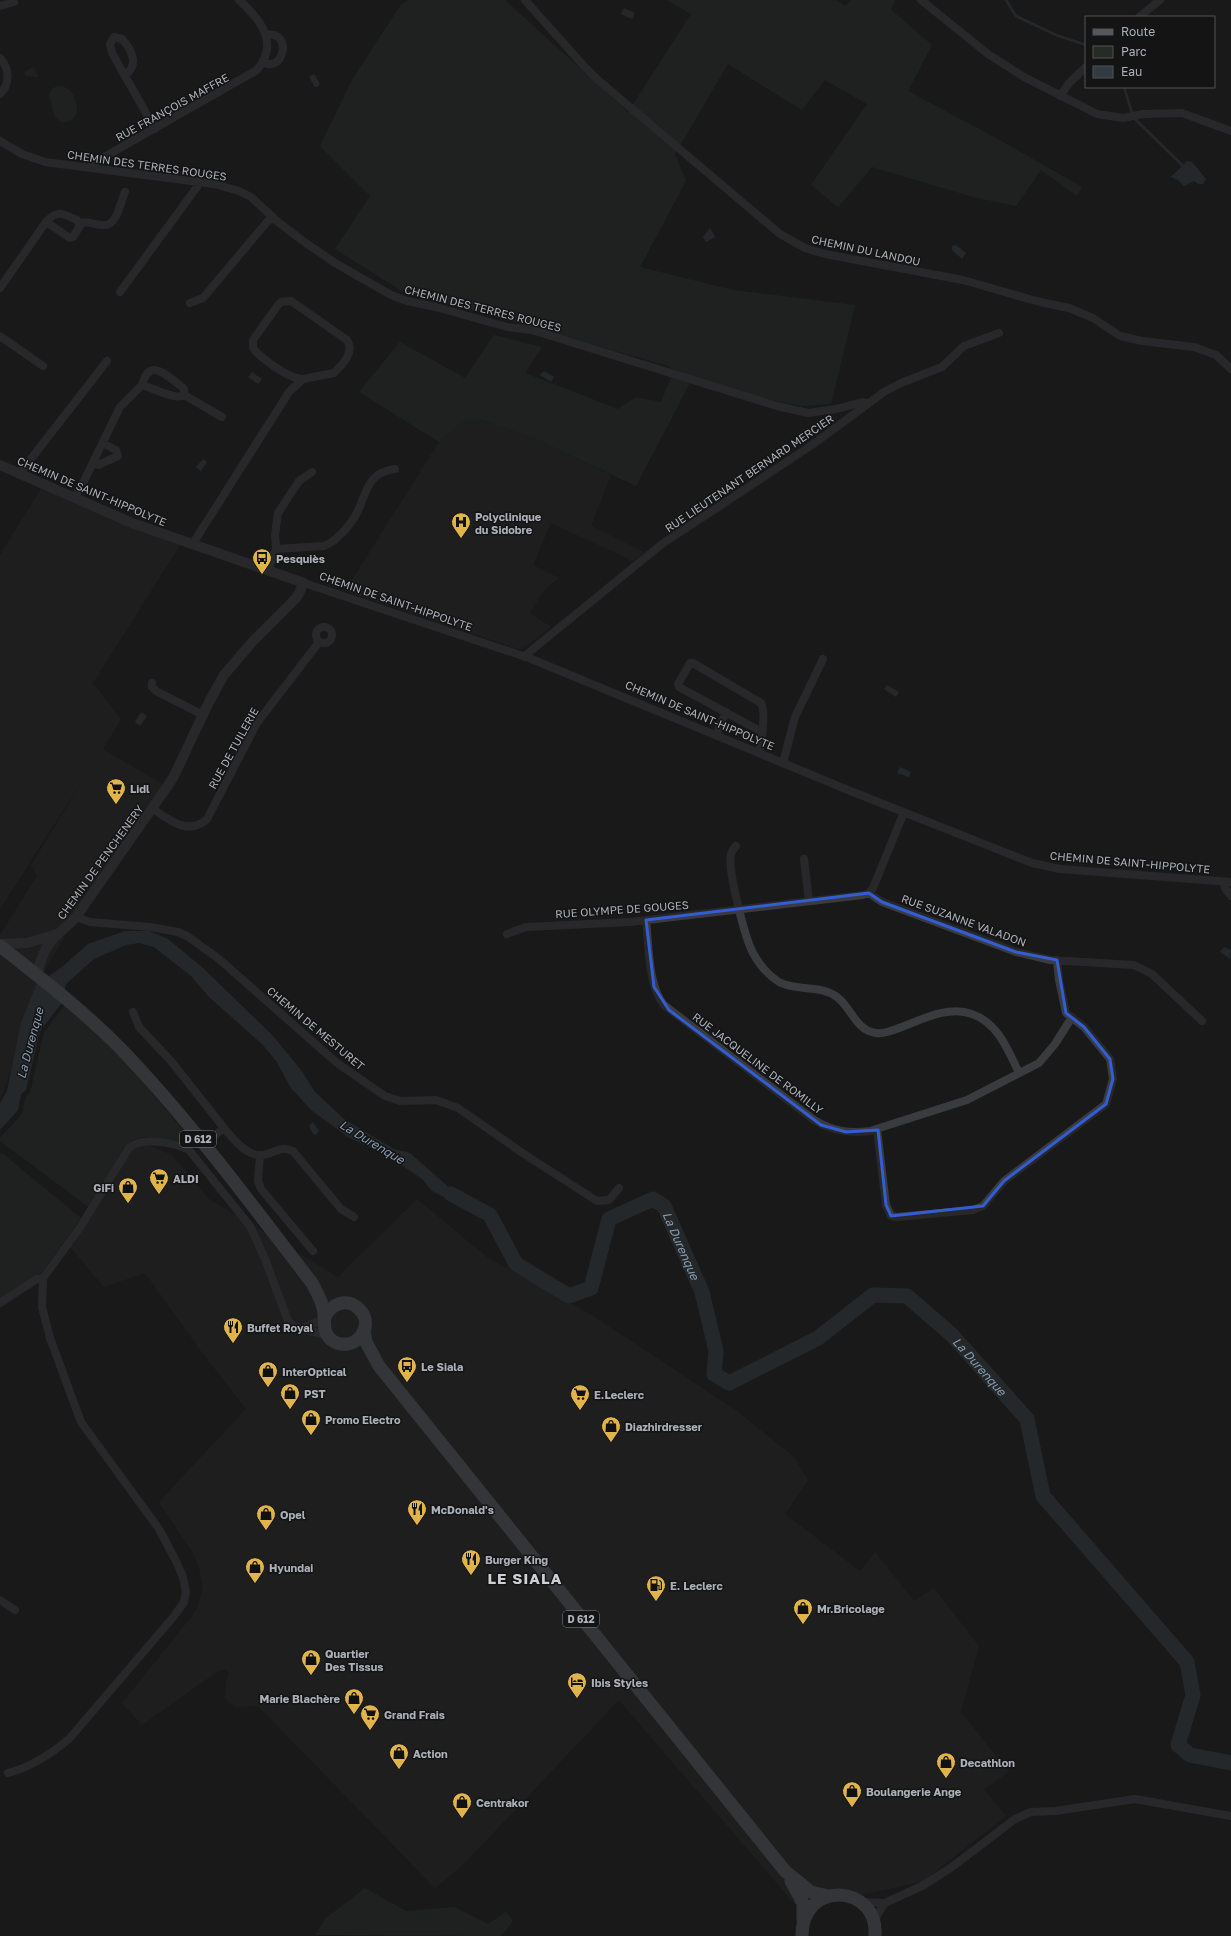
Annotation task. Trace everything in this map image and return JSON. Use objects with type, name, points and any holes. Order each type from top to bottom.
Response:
[{"type":"main road","name":"D 612","points":[[0,945],[74,1005],[142,1072],[203,1145],[312,1283],[324,1308],[324,1318]]},
{"type":"main road","name":"D 612","points":[[312,1283],[334,1300],[343,1303]]},
{"type":"main road","points":[[343,1303],[354,1305],[362,1313],[366,1324],[358,1340],[347,1344],[335,1342],[328,1337],[324,1327],[324,1318],[332,1307],[343,1303]]},
{"type":"main road","name":"D 612","points":[[364,1330],[366,1342],[378,1366]]},
{"type":"main road","name":"D 612","points":[[347,1344],[357,1348],[378,1366],[785,1871],[801,1898],[804,1908],[803,1920]]},
{"type":"main road","name":"D 612","points":[[785,1871],[811,1892],[828,1896]]},
{"type":"main road","points":[[802,1936],[803,1920],[813,1904],[828,1896],[843,1895],[861,1902],[867,1908],[875,1930]]},
{"type":"street","points":[[239,0],[260,22],[266,35],[267,50],[262,62],[266,64],[276,62],[282,56],[283,52],[282,42],[279,38],[270,34],[266,35]]},
{"type":"street","name":"CHEMIN DU LANDOU","points":[[525,0],[598,80],[780,234],[796,244],[825,254],[963,280],[1036,301],[1069,308],[1093,318],[1120,336],[1136,340],[1186,345],[1201,349],[1216,355],[1231,368]]},
{"type":"street","points":[[921,0],[988,54],[1060,96],[1098,114],[1123,118],[1143,114],[1182,113],[1231,131]]},
{"type":"street","points":[[1141,16],[1160,0]]},
{"type":"street","points":[[0,6],[14,2]]},
{"type":"street","points":[[0,58],[6,66],[8,77],[5,87],[0,94]]},
{"type":"street","name":"RUE FRANÇOIS MAFFRE","points":[[92,168],[92,164],[253,73],[262,62]]},
{"type":"street","points":[[1060,96],[1085,68]]},
{"type":"street","points":[[125,75],[155,129]]},
{"type":"street","name":"CHEMIN DES TERRES ROUGES","points":[[0,141],[22,154],[38,160],[198,182],[227,187],[239,191],[251,197],[292,234],[332,261],[399,299],[436,307],[507,327],[532,330],[777,406],[808,413],[836,409],[863,402],[868,404]]},
{"type":"street","points":[[120,292],[197,187],[198,182]]},
{"type":"street","points":[[0,288],[46,222],[53,215],[58,213],[77,220],[80,223],[90,221],[105,225],[114,219],[125,192]]},
{"type":"street","points":[[190,303],[203,298],[272,216]]},
{"type":"street","points":[[46,222],[70,238],[73,237],[80,227],[80,223]]},
{"type":"street","points":[[286,301],[291,301],[347,340],[351,348],[350,352],[334,373],[303,380],[296,379],[256,352],[252,344],[253,340],[278,305],[286,301]]},
{"type":"street","name":"RUE LIEUTENANT BERNARD MERCIER","points":[[525,657],[662,544],[806,450],[868,404],[901,383],[942,367],[968,344],[999,333]]},
{"type":"street","points":[[0,337],[43,366]]},
{"type":"street","points":[[20,473],[107,361]]},
{"type":"street","points":[[74,498],[94,463],[120,407],[142,385],[144,379],[150,371],[158,370],[181,386],[184,389],[184,395]]},
{"type":"street","points":[[286,373],[290,383],[289,392]]},
{"type":"street","points":[[192,545],[289,392],[303,380]]},
{"type":"street","points":[[142,385],[174,397],[182,397],[184,395]]},
{"type":"street","points":[[184,395],[222,417]]},
{"type":"street","points":[[94,463],[98,465],[118,456],[116,450],[103,443]]},
{"type":"street","name":"CHEMIN DE SAINT-HIPPOLYTE","points":[[0,465],[132,523],[192,545],[525,657],[1024,860],[1045,867],[1228,882]]},
{"type":"street","points":[[276,550],[324,546],[330,544],[342,534],[359,508],[365,491],[377,474],[395,468]]},
{"type":"street","points":[[268,570],[276,550],[275,535],[278,512],[300,481],[312,472]]},
{"type":"street","name":"CHEMIN DE PENCHENERY","points":[[0,945],[27,943],[57,934],[67,927],[76,917],[153,809],[174,776],[202,715],[228,670],[296,597],[304,583]]},
{"type":"street","name":"RUE DE TUILERIE","points":[[153,809],[182,826],[198,826],[207,819],[259,720],[319,642]]},
{"type":"street","name":"CHEMIN DE SAINT-HIPPOLYTE","points":[[783,763],[795,717],[823,659]]},
{"type":"street","points":[[758,753],[762,732],[764,710],[761,703],[693,662],[690,663],[678,684],[679,687],[762,732]]},
{"type":"street","points":[[152,683],[152,687],[156,691],[202,715]]},
{"type":"street","points":[[716,735],[728,714]]},
{"type":"street","points":[[869,893],[904,812]]},
{"type":"street","points":[[736,846],[730,859],[735,894],[752,953],[764,969],[778,981],[792,987],[822,990],[832,994],[841,1000],[860,1026],[876,1033],[887,1032],[945,1012],[961,1011],[973,1014],[987,1022],[996,1032],[1019,1073]]},
{"type":"street","points":[[804,859],[809,901]]},
{"type":"street","points":[[1228,882],[1225,888],[1231,896]]},
{"type":"street","name":"RUE OLYMPE DE GOUGES","points":[[507,934],[526,927],[646,920],[739,910],[869,893]]},
{"type":"street","name":"RUE SUZANNE VALADON","points":[[869,893],[882,902],[1016,952],[1057,960],[1134,965],[1152,974],[1202,1021]]},
{"type":"street","name":"CHEMIN DE MESTURET","points":[[76,917],[90,922],[178,932],[187,936],[219,959],[337,1063],[385,1096],[400,1101],[436,1100],[458,1108],[597,1202],[609,1200],[619,1188]]},
{"type":"street","name":"RUE JACQUELINE DE ROMILLY","points":[[646,920],[654,987],[659,999],[669,1010],[817,1122],[830,1128],[846,1132],[862,1132],[878,1129],[967,1100],[1039,1063],[1056,1044],[1072,1017]]},
{"type":"street","name":"CHEMIN DE PENCHENERY","points":[[39,977],[43,955],[57,934]]},
{"type":"street","points":[[878,1129],[886,1205],[890,1216],[897,1217],[974,1210],[983,1206],[1004,1181],[1106,1104],[1113,1079],[1110,1059],[1084,1027],[1066,1013],[1058,980],[1057,960]]},
{"type":"street","points":[[133,1012],[139,1026],[171,1061],[224,1128],[242,1148],[251,1153],[260,1155],[281,1148],[293,1151],[341,1209],[354,1217]]},
{"type":"street","points":[[203,1145],[224,1128]]},
{"type":"street","points":[[8,1773],[32,1764],[55,1750],[69,1738],[175,1615],[184,1602],[186,1592],[183,1577],[176,1560],[158,1529],[88,1434],[78,1415],[44,1317],[41,1296],[43,1278],[88,1215],[125,1152],[132,1144],[140,1141],[180,1146],[189,1150],[250,1226],[288,1321],[296,1327],[314,1331],[328,1337]]},
{"type":"street","points":[[260,1155],[258,1181],[261,1189],[313,1250]]},
{"type":"street","points":[[0,1303],[37,1279],[43,1278]]},
{"type":"street","points":[[302,1328],[324,1318]]},
{"type":"street","points":[[0,1600],[15,1610]]},
{"type":"street","points":[[875,1930],[876,1918],[885,1904],[937,1877],[1015,1819],[1031,1812],[1055,1811],[1135,1800],[1231,1816]]},
{"type":"street","points":[[861,1902],[885,1904]]},
{"type":"highlighted area","points":[[869,893],[882,902],[1016,952],[1057,960],[1066,1013],[1084,1027],[1110,1059],[1113,1079],[1106,1104],[1004,1181],[983,1206],[891,1216],[886,1205],[878,1130],[846,1132],[821,1125],[669,1010],[654,987],[646,920]]},
{"type":"shaded area","name":"Polyclinique du Sidobre","points":[[478,419],[534,438],[611,475],[591,526],[644,552],[633,561],[551,523],[533,565],[559,578],[544,590],[530,613],[551,627],[529,644],[518,649],[345,591],[439,442],[461,423]]},
{"type":"shaded area","points":[[41,489],[180,545],[93,683],[121,719],[103,749],[167,787],[76,917],[36,985],[4,1091],[0,1098],[0,935],[37,876],[31,865],[88,772],[0,909],[0,555]]},
{"type":"shaded area","points":[[145,1144],[172,1155],[209,1199],[338,1277],[417,1199],[488,1258],[590,1314],[737,1411],[794,1457],[808,1480],[785,1514],[860,1571],[875,1552],[914,1601],[934,1588],[979,1646],[961,1712],[1009,1772],[984,1789],[1006,1816],[922,1882],[798,1908],[619,1700],[463,1865],[435,1888],[258,1706],[235,1707],[229,1703],[225,1697],[226,1681],[229,1673],[225,1669],[214,1674],[142,1725],[122,1703],[193,1615],[198,1606],[203,1587],[199,1568],[193,1553],[159,1502],[246,1409],[201,1351],[145,1273],[104,1287],[70,1247],[116,1178],[131,1150]]},
{"type":"green space","points":[[408,0],[505,0],[628,112],[691,14],[667,0],[836,0],[845,6],[851,0],[895,0],[891,10],[932,45],[908,91],[994,137],[1082,187],[1077,196],[1041,170],[1016,206],[973,197],[872,167],[838,207],[811,185],[867,104],[825,80],[802,110],[728,64],[675,154],[686,181],[640,267],[733,290],[855,305],[831,404],[801,406],[690,383],[636,486],[534,438],[479,419],[461,423],[439,442],[359,392],[400,342],[465,378],[494,335],[542,347],[525,373],[618,409],[636,397],[661,402],[674,370],[665,365],[400,290],[335,249],[370,196],[320,146],[352,80],[400,6]]},
{"type":"green space","points":[[34,67],[38,77],[26,76],[24,72]]},
{"type":"green space","points":[[57,86],[62,86],[69,90],[76,102],[77,112],[73,119],[67,122],[61,122],[54,115],[49,94],[52,89]]},
{"type":"green space","points":[[66,1004],[131,1068],[181,1128],[183,1135],[178,1141],[143,1137],[132,1140],[123,1149],[90,1208],[0,1141],[0,1138],[22,1114],[25,1098],[30,1093],[44,1032]]},
{"type":"green space","points":[[0,1154],[3,1154],[81,1218],[42,1272],[0,1299]]},
{"type":"green space","points":[[365,1888],[406,1911],[454,1907],[488,1924],[506,1912],[513,1921],[501,1936],[315,1935],[326,1918]]},
{"type":"water","points":[[624,8],[635,13],[632,19],[621,14]]},
{"type":"water","points":[[314,74],[320,84],[317,87],[315,87],[309,77]]},
{"type":"water","points":[[1187,161],[1192,162],[1206,179],[1203,184],[1198,184],[1194,181],[1184,186],[1178,180],[1171,177]]},
{"type":"water","points":[[710,228],[715,237],[706,242],[703,237]]},
{"type":"water","points":[[956,245],[966,253],[962,259],[952,250],[952,246]]},
{"type":"water","points":[[544,371],[554,377],[551,382],[540,375]]},
{"type":"water","points":[[252,372],[262,379],[258,384],[248,377]]},
{"type":"water","points":[[203,459],[207,462],[201,471],[196,467]]},
{"type":"water","points":[[887,685],[899,692],[896,697],[884,689]]},
{"type":"water","points":[[141,712],[147,716],[140,726],[135,722]]},
{"type":"water","points":[[900,767],[911,772],[909,777],[897,773]]},
{"type":"water","points":[[125,931],[149,931],[168,939],[203,968],[273,1036],[301,1070],[315,1092],[344,1119],[394,1149],[410,1153],[453,1191],[474,1204],[448,1199],[432,1191],[422,1179],[390,1157],[348,1137],[311,1110],[291,1088],[276,1061],[262,1044],[209,997],[191,976],[154,947],[139,943],[126,945],[94,959],[66,984],[61,1004],[40,1031],[26,1090],[21,1094],[18,1110],[0,1130],[0,1103],[7,1091],[21,1023],[36,985],[62,967],[88,944]]},
{"type":"water","points":[[1224,947],[1231,950],[1230,959],[1220,952]]},
{"type":"water","points":[[313,1122],[319,1131],[316,1135],[313,1134],[309,1126]]},
{"type":"waterway","points":[[1006,0],[1016,16],[1056,35],[1085,45]]},
{"type":"waterway","points":[[1124,88],[1132,113]]},
{"type":"waterway","points":[[1135,119],[1183,166]]},
{"type":"waterway","name":"La Durenque","points":[[451,1194],[490,1215],[516,1264],[569,1296],[591,1288],[609,1219],[653,1199],[664,1206],[702,1292],[716,1351],[714,1374],[729,1383],[818,1338],[873,1295],[907,1296],[952,1335],[1027,1419],[1043,1496],[1187,1662],[1193,1695],[1178,1745],[1190,1755],[1231,1763]]},
{"type":"place","name":"Polyclinique du Sidobre","points":[[461,539]]},
{"type":"place","name":"Pesquiès","points":[[262,575]]},
{"type":"place","name":"Lidl","points":[[116,805]]},
{"type":"place","name":"ALDI","points":[[159,1195]]},
{"type":"place","name":"GiFi","points":[[128,1204]]},
{"type":"place","name":"Buffet Royal","points":[[233,1344]]},
{"type":"place","name":"Le Siala","points":[[407,1383]]},
{"type":"place","name":"InterOptical","points":[[268,1388]]},
{"type":"place","name":"PST","points":[[290,1410]]},
{"type":"place","name":"E.Leclerc","points":[[580,1411]]},
{"type":"place","name":"Promo Electro","points":[[311,1436]]},
{"type":"place","name":"Diazhirdresser","points":[[611,1443]]},
{"type":"place","name":"McDonald's","points":[[417,1526]]},
{"type":"place","name":"Opel","points":[[266,1531]]},
{"type":"place","name":"Burger King","points":[[471,1576]]},
{"type":"place","name":"Hyundai","points":[[255,1584]]},
{"type":"place","name":"E. Leclerc","points":[[656,1602]]},
{"type":"place","name":"Mr.Bricolage","points":[[803,1625]]},
{"type":"place","name":"Quartier Des Tissus","points":[[311,1676]]},
{"type":"place","name":"Ibis Styles","points":[[577,1699]]},
{"type":"place","name":"Marie Blachère","points":[[354,1715]]},
{"type":"place","name":"Grand Frais","points":[[370,1731]]},
{"type":"place","name":"Action","points":[[399,1770]]},
{"type":"place","name":"Decathlon","points":[[946,1779]]},
{"type":"place","name":"Boulangerie Ange","points":[[852,1808]]},
{"type":"place","name":"Centrakor","points":[[462,1819]]},
{"type":"district","name":"LE SIALA","points":[[525,1578]]}]
